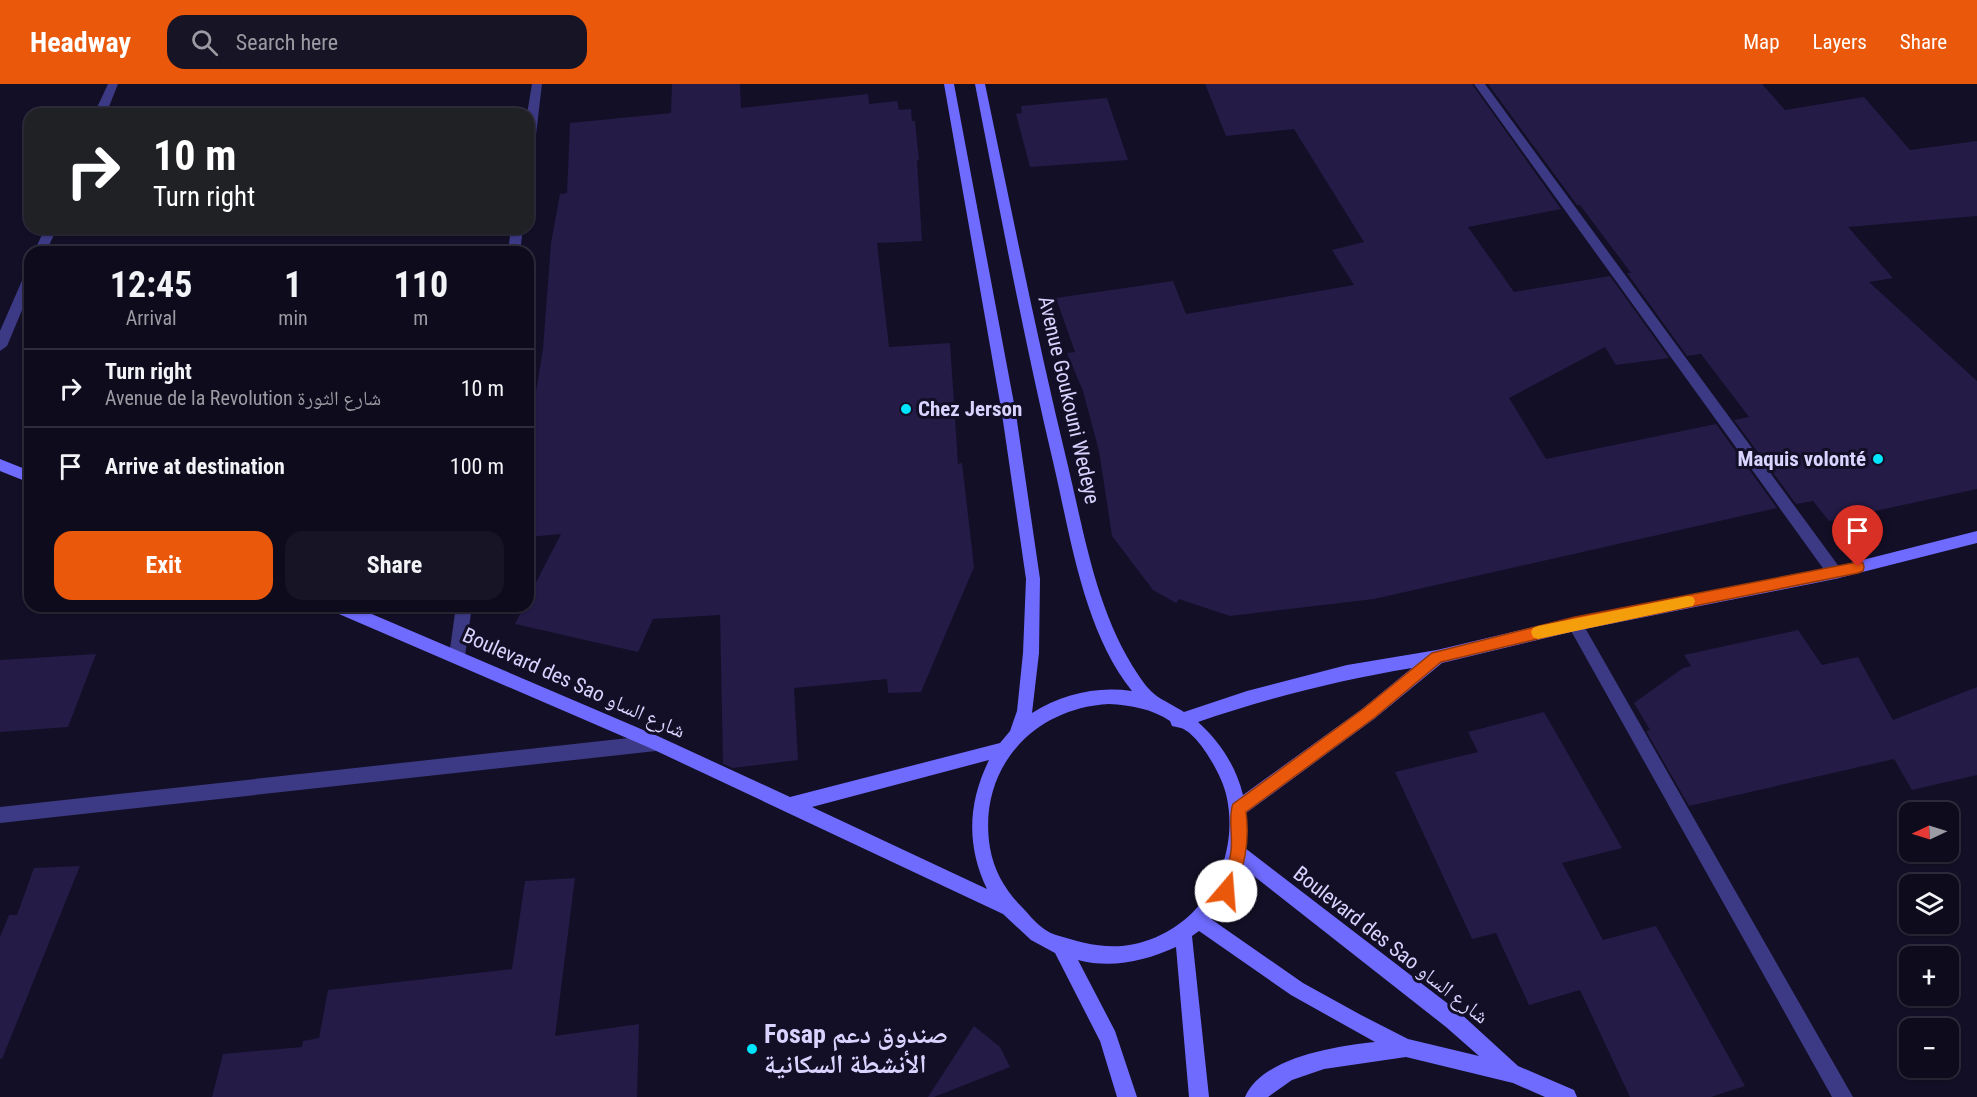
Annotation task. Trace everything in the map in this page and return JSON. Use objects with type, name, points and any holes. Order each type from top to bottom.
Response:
[{"type":"street","points":[[103,108],[113,84]]},
{"type":"street","points":[[534,108],[537,84]]},
{"type":"street","points":[[949,84],[1009,414],[1033,579],[1031,653],[1024,711],[1017,730]]},
{"type":"street","name":"Avenue Goukouni Wedeye","points":[[980,84],[1047,411],[1089,582],[1110,639],[1136,688],[1156,709]]},
{"type":"street","points":[[1479,84],[1835,573]]},
{"type":"street","points":[[0,346],[24,290]]},
{"type":"street","points":[[0,465],[24,475]]},
{"type":"street","points":[[1178,721],[1247,698],[1347,672],[1437,657],[1575,624],[1835,573],[1975,540]]},
{"type":"street","name":"Boulevard des Sao شارع الساو","points":[[352,612],[656,743],[1013,910]]},
{"type":"street","points":[[457,656],[463,612]]},
{"type":"street","points":[[1575,624],[1843,1097]]},
{"type":"street","points":[[1238,809],[1368,714],[1437,657]]},
{"type":"street","points":[[1097,698],[1127,700],[1156,709],[1178,721],[1205,744],[1226,774],[1238,809],[1241,831],[1239,854],[1226,891],[1202,923],[1184,937],[1154,950],[1124,956],[1091,953],[1060,944],[1013,910],[988,872],[977,829],[982,787],[999,750],[1017,730],[1041,712],[1077,700],[1097,698]]},
{"type":"street","points":[[0,815],[656,743]]},
{"type":"street","points":[[791,805],[999,750]]},
{"type":"street","name":"Boulevard des Sao شارع الساو","points":[[1239,854],[1453,1020],[1514,1074]]},
{"type":"street","name":"Boulevard des Sao شارع الساو","points":[[1202,923],[1297,988],[1354,1022],[1406,1048],[1514,1074],[1567,1097]]},
{"type":"street","points":[[1184,937],[1198,1097]]},
{"type":"street","points":[[1060,944],[1108,1038],[1127,1097]]},
{"type":"street","points":[[1255,1097],[1280,1076],[1295,1068],[1335,1058],[1406,1048]]},
{"type":"building","points":[[672,84],[740,84],[741,108],[868,94],[869,104],[897,101],[899,110],[911,109],[912,121],[915,121],[922,241],[877,243],[889,347],[950,343],[958,464],[962,463],[974,567],[921,692],[888,693],[887,679],[794,688],[798,760],[733,768],[723,764],[720,615],[653,619],[638,652],[515,624],[521,612],[534,612],[534,586],[561,534],[534,536],[534,404],[543,349],[551,243],[560,194],[567,193],[570,123],[671,113]]},
{"type":"building","points":[[1205,84],[1472,84],[1561,209],[1468,227],[1514,292],[1610,276],[1669,358],[1616,365],[1605,347],[1509,398],[1546,459],[1716,424],[1777,508],[1374,599],[1230,616],[1179,599],[1176,603],[1153,590],[1112,536],[1099,451],[1083,391],[1067,353],[1075,352],[1056,298],[1173,281],[1186,314],[1354,285],[1332,250],[1364,242],[1294,129],[1226,136]]},
{"type":"building","points":[[1488,84],[1762,84],[1785,110],[1864,97],[1910,150],[1977,141],[1977,216],[1848,227],[1893,278],[1869,282],[1977,381],[1977,489],[1829,521],[1813,501],[1796,504],[1734,420],[1749,417],[1701,354],[1687,356],[1627,273],[1631,273],[1580,205],[1577,205]]},
{"type":"building","points":[[1107,98],[1128,160],[1030,167],[1016,114],[1022,113],[1021,106]]},
{"type":"building","points":[[1798,630],[1822,665],[1858,657],[1893,720],[1977,687],[1977,775],[1912,790],[1894,759],[1689,806],[1646,731],[1650,730],[1634,703],[1683,668],[1691,666],[1684,655]]},
{"type":"building","points":[[96,654],[68,727],[0,732],[0,660]]},
{"type":"building","points":[[1544,712],[1622,848],[1562,863],[1603,940],[1656,926],[1745,1086],[1711,1097],[1630,1097],[1580,990],[1529,1005],[1496,933],[1472,939],[1395,772],[1478,752],[1468,732]]},
{"type":"building","points":[[80,866],[2,1059],[0,1058],[0,937],[9,915],[17,915],[34,868]]},
{"type":"building","points":[[575,878],[555,1036],[639,1024],[637,1097],[212,1097],[223,1054],[302,1047],[303,1041],[319,1038],[328,990],[512,969],[525,881]]},
{"type":"building","points":[[974,1026],[1000,1047],[1010,1067],[934,1097],[928,1097]]},
{"type":"slow traffic","points":[[1538,632],[1688,601]]},
{"type":"place","name":"Chez Jerson","points":[[906,409]]},
{"type":"place","name":"Maquis volonté","points":[[1878,459]]},
{"type":"place","name":"Fosap صندوق دعم الأنشطة السكانية","points":[[752,1049]]},
{"type":"route","points":[[1226,891],[1239,854],[1241,831],[1238,809],[1368,714],[1437,657],[1575,624],[1858,567]]}]
